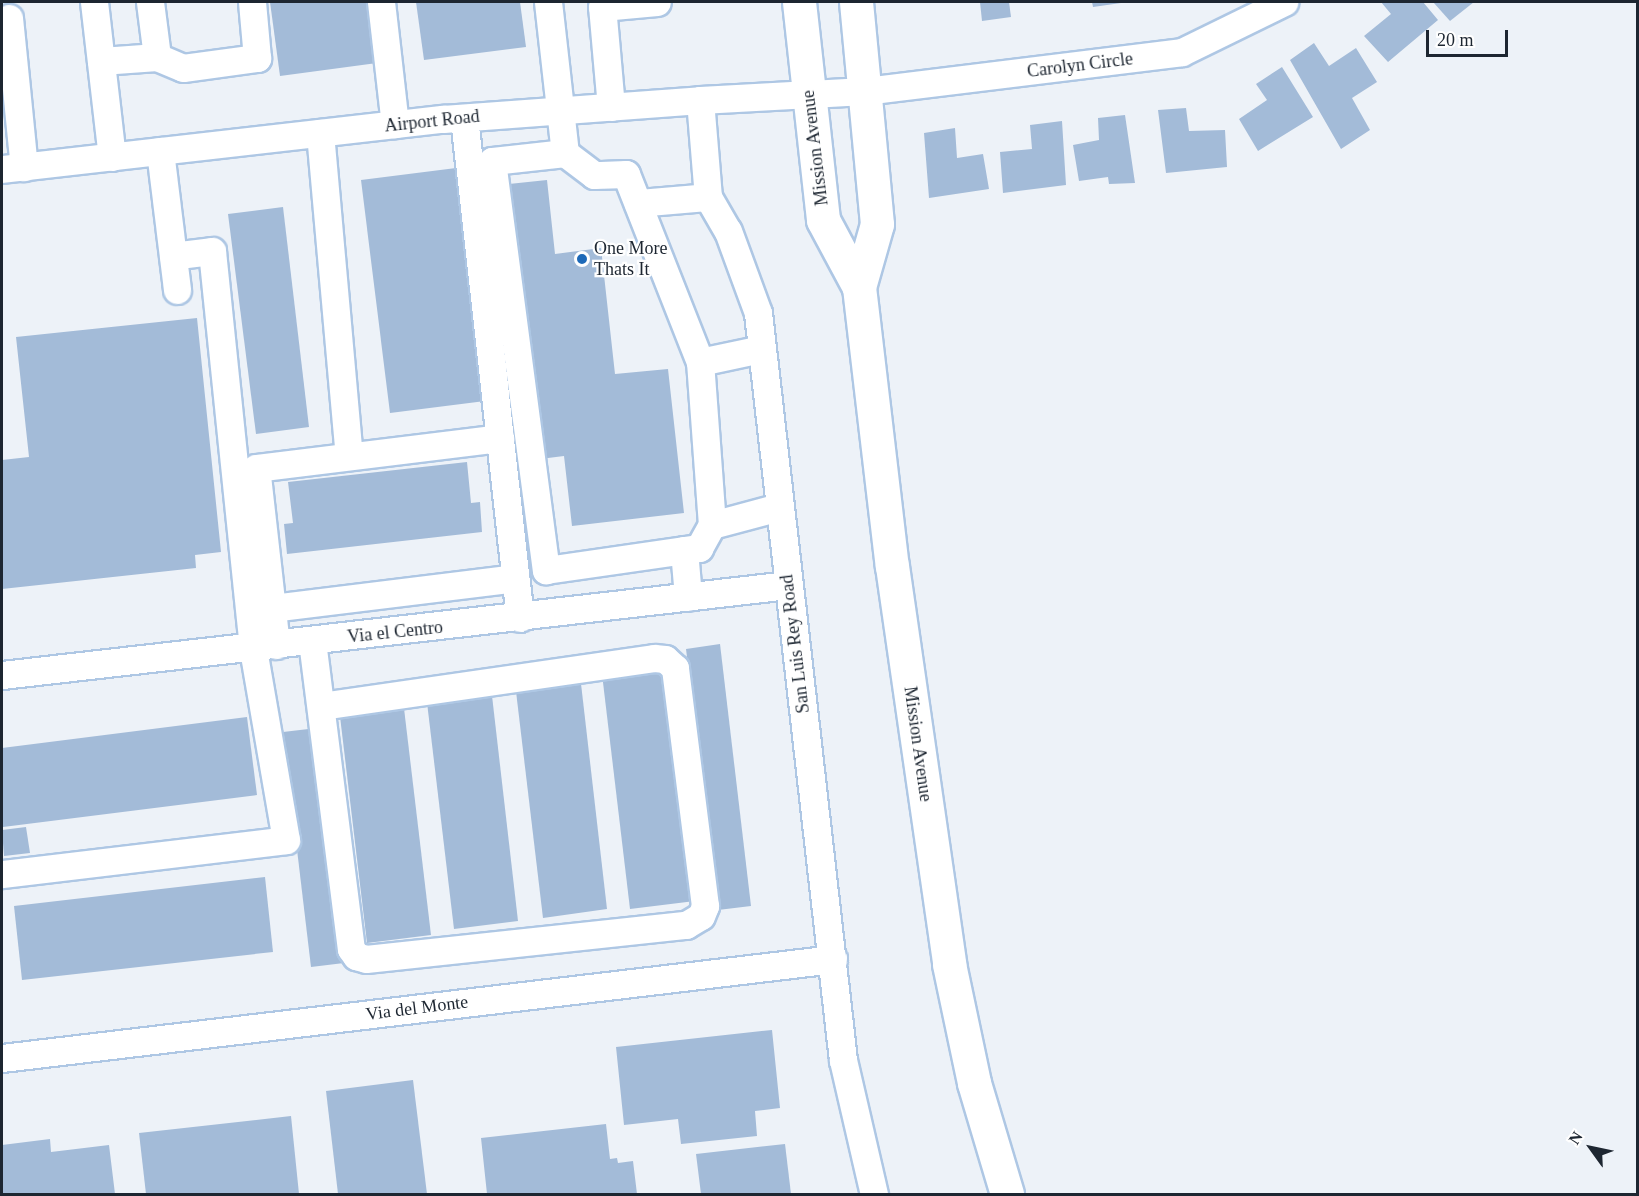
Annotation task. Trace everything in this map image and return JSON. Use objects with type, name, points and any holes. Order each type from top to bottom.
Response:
[{"type":"main road","name":"Mission Avenue","points":[[799,2],[823,220],[860,287]]},
{"type":"main road","name":"Mission Avenue","points":[[856,2],[877,224],[860,287],[892,566],[949,964],[974,1083],[1008,1194]]},
{"type":"street","points":[[94,2],[111,157]]},
{"type":"street","points":[[150,2],[157,57]]},
{"type":"street","points":[[101,62],[157,57],[183,68],[257,58],[252,2]]},
{"type":"street","points":[[381,2],[395,124]]},
{"type":"street","points":[[548,2],[565,153]]},
{"type":"street","points":[[611,107],[602,7],[657,2]]},
{"type":"street","name":"Carolyn Circle","points":[[865,91],[1182,52],[1284,2]]},
{"type":"street","points":[[9,18],[13,168]]},
{"type":"street","name":"Airport Road","points":[[13,168],[395,124],[700,100],[865,91]]},
{"type":"street","name":"San Luis Rey Road","points":[[700,100],[708,196],[728,231],[758,313],[843,1060],[874,1194]]},
{"type":"street","points":[[475,117],[492,161],[546,570],[554,612]]},
{"type":"street","points":[[475,117],[500,438],[520,618]]},
{"type":"street","points":[[320,133],[349,456]]},
{"type":"street","points":[[160,151],[177,290]]},
{"type":"street","points":[[492,161],[565,153],[594,175],[626,174],[699,362],[712,525],[699,548],[546,570]]},
{"type":"street","points":[[638,203],[708,196]]},
{"type":"street","points":[[2,874],[286,840],[265,646],[212,251],[173,256]]},
{"type":"street","points":[[699,362],[761,349]]},
{"type":"street","points":[[265,646],[272,608],[256,468],[500,438]]},
{"type":"street","points":[[712,525],[779,507]]},
{"type":"street","points":[[684,550],[688,597]]},
{"type":"street","points":[[272,608],[515,578]]},
{"type":"street","name":"Via el Centro","points":[[2,675],[520,618],[788,585]]},
{"type":"street","points":[[312,641],[351,949],[356,956],[366,959],[686,925],[701,916],[705,906],[675,668],[665,659],[654,658],[321,706]]},
{"type":"street","name":"Via del Monte","points":[[2,1058],[833,959]]},
{"type":"building","points":[[270,2],[369,2],[377,63],[280,76]]},
{"type":"building","points":[[416,2],[520,2],[526,47],[424,60]]},
{"type":"building","points":[[980,2],[1009,2],[1011,17],[982,21]]},
{"type":"building","points":[[1092,2],[1120,2],[1121,3],[1093,7]]},
{"type":"building","points":[[1381,2],[1423,2],[1438,20],[1388,62],[1364,36],[1391,14]]},
{"type":"building","points":[[1433,2],[1474,2],[1450,21]]},
{"type":"building","points":[[1314,43],[1329,66],[1356,48],[1377,82],[1352,98],[1370,130],[1341,149],[1290,60]]},
{"type":"building","points":[[1282,67],[1313,117],[1258,151],[1239,119],[1267,100],[1256,84]]},
{"type":"building","points":[[1186,108],[1189,131],[1225,130],[1227,167],[1166,173],[1158,110]]},
{"type":"building","points":[[1125,115],[1135,183],[1109,184],[1108,177],[1079,181],[1073,145],[1099,140],[1098,118]]},
{"type":"building","points":[[1062,121],[1066,185],[1003,193],[1000,152],[1032,149],[1030,125]]},
{"type":"building","points":[[955,128],[957,158],[983,154],[989,189],[929,198],[924,133]]},
{"type":"building","points":[[464,167],[493,400],[390,413],[361,180]]},
{"type":"building","points":[[547,180],[555,254],[601,248],[615,374],[668,369],[684,513],[572,526],[564,456],[540,459],[509,184]]},
{"type":"building","points":[[283,207],[309,427],[256,434],[228,214]]},
{"type":"building","points":[[197,318],[221,552],[195,555],[196,568],[2,589],[2,460],[29,457],[16,337]]},
{"type":"building","points":[[467,462],[471,503],[480,502],[482,532],[287,554],[284,524],[293,523],[288,482]]},
{"type":"building","points":[[720,644],[751,906],[718,910],[686,649]]},
{"type":"building","points":[[667,666],[695,901],[630,909],[602,674]]},
{"type":"building","points":[[580,675],[607,909],[543,918],[515,683]]},
{"type":"building","points":[[491,687],[518,921],[454,929],[426,694]]},
{"type":"building","points":[[403,700],[431,935],[367,943],[339,708]]},
{"type":"building","points":[[247,717],[257,795],[3,827],[2,748]]},
{"type":"building","points":[[317,728],[344,963],[311,967],[283,732]]},
{"type":"building","points":[[26,827],[30,853],[4,856],[2,830]]},
{"type":"building","points":[[265,877],[273,952],[22,980],[14,906]]},
{"type":"building","points":[[772,1030],[780,1108],[755,1111],[757,1136],[681,1144],[678,1119],[624,1125],[616,1047]]},
{"type":"building","points":[[413,1080],[427,1194],[338,1194],[326,1091]]},
{"type":"building","points":[[291,1116],[299,1194],[146,1194],[139,1133]]},
{"type":"building","points":[[606,1124],[610,1159],[617,1158],[618,1163],[633,1161],[637,1194],[487,1194],[481,1138]]},
{"type":"building","points":[[50,1139],[51,1152],[109,1145],[115,1194],[2,1194],[2,1145]]},
{"type":"building","points":[[785,1144],[791,1194],[701,1194],[696,1154]]},
{"type":"place","name":"One More Thats It","points":[[582,259]]}]
